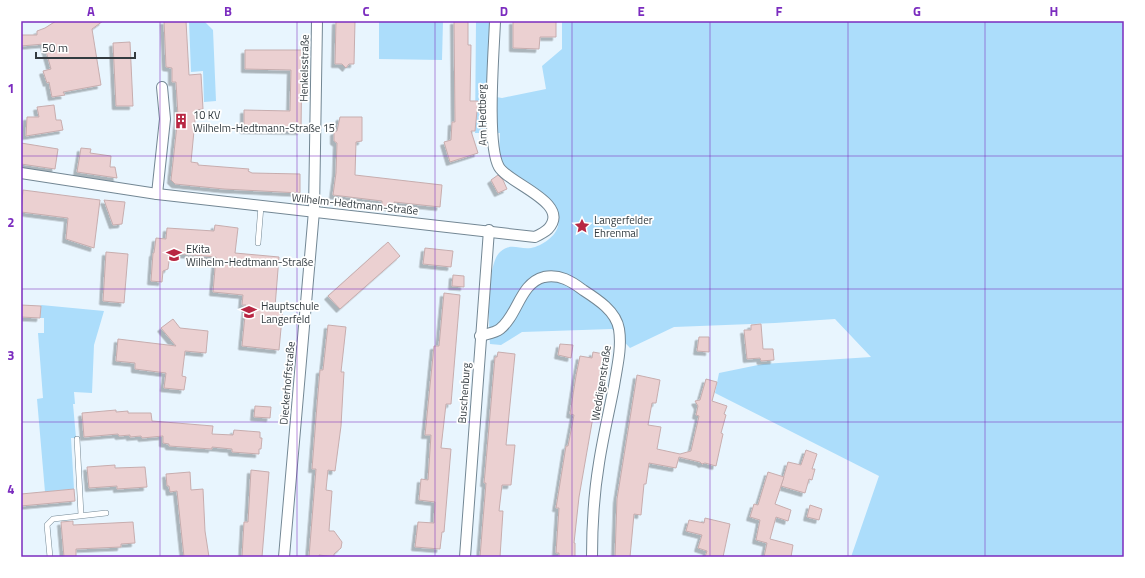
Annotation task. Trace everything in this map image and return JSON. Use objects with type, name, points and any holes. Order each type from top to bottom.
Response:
[{"type":"street","name":"Henkelsstraße","points":[[314,211],[317,21]]},
{"type":"street","name":"Am Hedtberg","points":[[495,21],[493,135],[495,154],[499,167],[508,177],[545,201],[552,209],[552,220],[548,229]]},
{"type":"street","points":[[157,194],[165,119],[162,87]]},
{"type":"street","name":"Wilhelm-Hedtmann-Straße","points":[[21,173],[157,194],[489,230],[535,237],[548,229]]},
{"type":"street","name":"Dieckerhoffstraße","points":[[284,557],[314,211]]},
{"type":"street","name":"Buschenburg","points":[[465,557],[480,336],[489,230]]},
{"type":"street","name":"Weddigenstraße","points":[[480,336],[500,330],[509,319],[526,290],[534,282],[543,278],[554,276],[563,278],[598,300],[610,311],[619,328],[619,358],[599,465],[592,557]]},
{"type":"lane","points":[[258,243],[261,206]]},
{"type":"lane","points":[[77,439],[81,515]]},
{"type":"lane","points":[[50,557],[47,525],[53,519],[106,513]]},
{"type":"shaded area","points":[[189,21],[204,21],[213,30],[216,101],[204,102],[203,71],[191,72]]},
{"type":"shaded area","points":[[379,21],[443,21],[442,60],[379,59]]},
{"type":"shaded area","points":[[476,21],[491,21],[490,96],[502,98],[546,89],[542,66],[562,49],[562,21],[1124,21],[1124,557],[851,557],[879,476],[715,393],[719,373],[763,364],[871,357],[835,319],[674,327],[630,348],[612,329],[522,332],[501,345],[490,344],[489,296],[492,269],[496,259],[500,252],[508,247],[531,248],[544,243],[557,230],[558,219],[553,206],[547,198],[521,181],[505,168],[499,155],[500,133],[475,133]]},
{"type":"shaded area","points":[[41,305],[104,311],[94,345],[92,393],[74,392],[75,404],[73,404],[76,438],[71,438],[74,489],[45,492],[37,399],[43,398],[38,333],[44,333],[44,318],[40,318]]},
{"type":"building","points":[[56,21],[103,21],[92,29],[101,85],[63,92],[65,95],[52,97],[49,82],[47,83],[43,71],[51,69],[44,44],[21,46],[21,35],[37,35],[37,31]]},
{"type":"building","points":[[164,21],[186,21],[189,75],[201,74],[203,109],[196,110],[191,162],[198,163],[198,165],[249,169],[248,171],[252,173],[300,174],[300,193],[224,189],[175,184],[171,180],[178,116],[176,82],[172,82],[172,68],[166,67]]},
{"type":"building","points":[[336,21],[355,21],[354,64],[349,64],[346,68],[342,64],[335,64]]},
{"type":"building","points":[[454,21],[468,21],[468,45],[471,45],[470,101],[478,101],[475,131],[471,131],[478,153],[450,162],[444,142],[451,140],[452,122],[455,122]]},
{"type":"building","points":[[513,21],[556,21],[556,37],[540,37],[539,49],[513,48]]},
{"type":"building","points":[[130,42],[133,106],[116,106],[113,43]]},
{"type":"building","points":[[245,50],[302,50],[301,131],[244,130],[244,110],[290,111],[291,70],[245,69]]},
{"type":"building","points":[[54,105],[56,120],[61,120],[63,130],[26,136],[27,117],[39,117],[37,107]]},
{"type":"building","points":[[340,117],[362,117],[362,141],[356,142],[355,175],[442,185],[440,207],[394,202],[395,208],[382,206],[382,201],[333,195],[336,173],[337,143],[334,141],[334,132],[337,131]]},
{"type":"building","points":[[21,143],[58,149],[55,169],[21,164]]},
{"type":"building","points":[[81,148],[91,149],[90,153],[111,156],[110,167],[115,167],[117,178],[77,172]]},
{"type":"building","points":[[498,175],[503,180],[507,189],[498,193],[491,180]]},
{"type":"building","points":[[23,190],[100,200],[94,248],[66,239],[68,218],[21,212]]},
{"type":"building","points":[[104,200],[125,202],[122,224],[113,225]]},
{"type":"building","points":[[215,225],[238,228],[235,253],[279,257],[275,307],[283,307],[279,350],[242,346],[246,305],[242,305],[243,295],[213,292],[216,257],[170,253],[168,269],[163,271],[162,282],[151,281],[153,253],[156,238],[166,239],[167,228],[214,231]]},
{"type":"building","points":[[388,242],[400,256],[340,309],[328,296]]},
{"type":"building","points":[[425,248],[453,251],[451,267],[423,264]]},
{"type":"building","points":[[106,252],[128,254],[124,303],[103,301]]},
{"type":"building","points":[[453,275],[464,276],[464,287],[452,286]]},
{"type":"building","points":[[444,293],[460,295],[451,404],[446,404],[441,448],[451,449],[444,532],[442,532],[440,549],[415,547],[418,522],[434,523],[435,502],[419,500],[421,479],[428,480],[431,435],[425,435],[434,346],[439,346]]},
{"type":"building","points":[[21,305],[41,306],[40,318],[21,317]]},
{"type":"building","points":[[173,319],[180,328],[208,331],[206,353],[185,351],[182,376],[186,377],[184,390],[164,388],[166,373],[135,369],[135,363],[116,361],[118,339],[176,346],[161,328]]},
{"type":"building","points":[[761,324],[763,349],[773,349],[774,360],[761,361],[760,358],[747,359],[744,330],[751,330],[751,325]]},
{"type":"building","points":[[328,325],[346,327],[341,372],[344,372],[341,426],[335,471],[328,470],[326,490],[332,491],[329,531],[334,531],[342,542],[341,548],[334,554],[334,557],[319,555],[319,557],[309,557],[316,469],[312,469],[317,405],[320,370],[323,370]]},
{"type":"building","points":[[699,337],[709,337],[709,352],[697,351]]},
{"type":"building","points":[[560,344],[573,345],[571,358],[558,355]]},
{"type":"building","points":[[498,352],[515,354],[506,445],[515,445],[511,485],[502,485],[499,511],[503,511],[500,557],[480,557],[486,483],[484,483],[495,357],[497,357]]},
{"type":"building","points":[[593,352],[604,354],[579,497],[574,543],[575,557],[559,557],[559,553],[556,553],[559,508],[556,508],[566,446],[568,446],[574,415],[570,414],[576,376],[580,356],[592,358]]},
{"type":"building","points":[[637,375],[660,380],[656,403],[652,403],[648,425],[661,427],[657,449],[680,454],[691,451],[699,416],[696,415],[698,406],[695,401],[700,400],[706,379],[717,382],[712,401],[727,406],[724,414],[726,415],[721,433],[723,434],[716,466],[705,463],[702,464],[700,462],[679,457],[676,468],[649,463],[646,484],[644,484],[641,515],[634,514],[630,557],[615,557],[617,499]]},
{"type":"building","points":[[255,406],[271,407],[270,418],[254,417]]},
{"type":"building","points":[[116,410],[116,412],[128,411],[128,413],[151,413],[152,421],[213,426],[212,434],[233,435],[234,430],[260,432],[260,438],[262,438],[261,449],[259,449],[259,454],[232,452],[232,449],[212,447],[212,449],[169,446],[169,444],[163,443],[163,436],[142,438],[141,436],[130,437],[130,435],[119,436],[118,434],[84,437],[82,413]]},
{"type":"building","points":[[806,450],[817,454],[812,469],[815,469],[812,480],[809,479],[805,493],[781,486],[788,462],[801,465]]},
{"type":"building","points":[[115,465],[115,468],[145,467],[147,487],[117,489],[117,486],[89,488],[87,467]]},
{"type":"building","points":[[251,470],[269,472],[262,557],[242,557],[244,522],[248,522]]},
{"type":"building","points":[[190,472],[191,490],[203,489],[205,531],[209,557],[184,557],[177,491],[170,492],[169,486],[167,486],[166,474]]},
{"type":"building","points":[[768,472],[784,477],[775,504],[791,510],[788,521],[776,517],[770,539],[793,545],[791,557],[764,557],[767,543],[756,540],[760,520],[750,517],[754,504],[758,505]]},
{"type":"building","points":[[74,489],[75,501],[21,506],[21,494]]},
{"type":"building","points":[[810,505],[822,509],[819,520],[807,517]]},
{"type":"building","points":[[705,518],[730,524],[723,557],[705,557],[707,551],[698,548],[702,535],[686,531],[689,520],[704,523]]},
{"type":"building","points":[[73,521],[73,525],[133,522],[135,543],[121,544],[121,547],[76,549],[76,557],[64,557],[61,522]]},
{"type":"place","name":"10 KV Wilhelm-Hedtmann-Straße 15","points":[[181,121]]},
{"type":"place","name":"Langerfelder Ehrenmal","points":[[582,226]]},
{"type":"place","name":"EKita Wilhelm-Hedtmann-Straße","points":[[174,255]]},
{"type":"place","name":"Hauptschule Langerfeld","points":[[249,312]]}]
